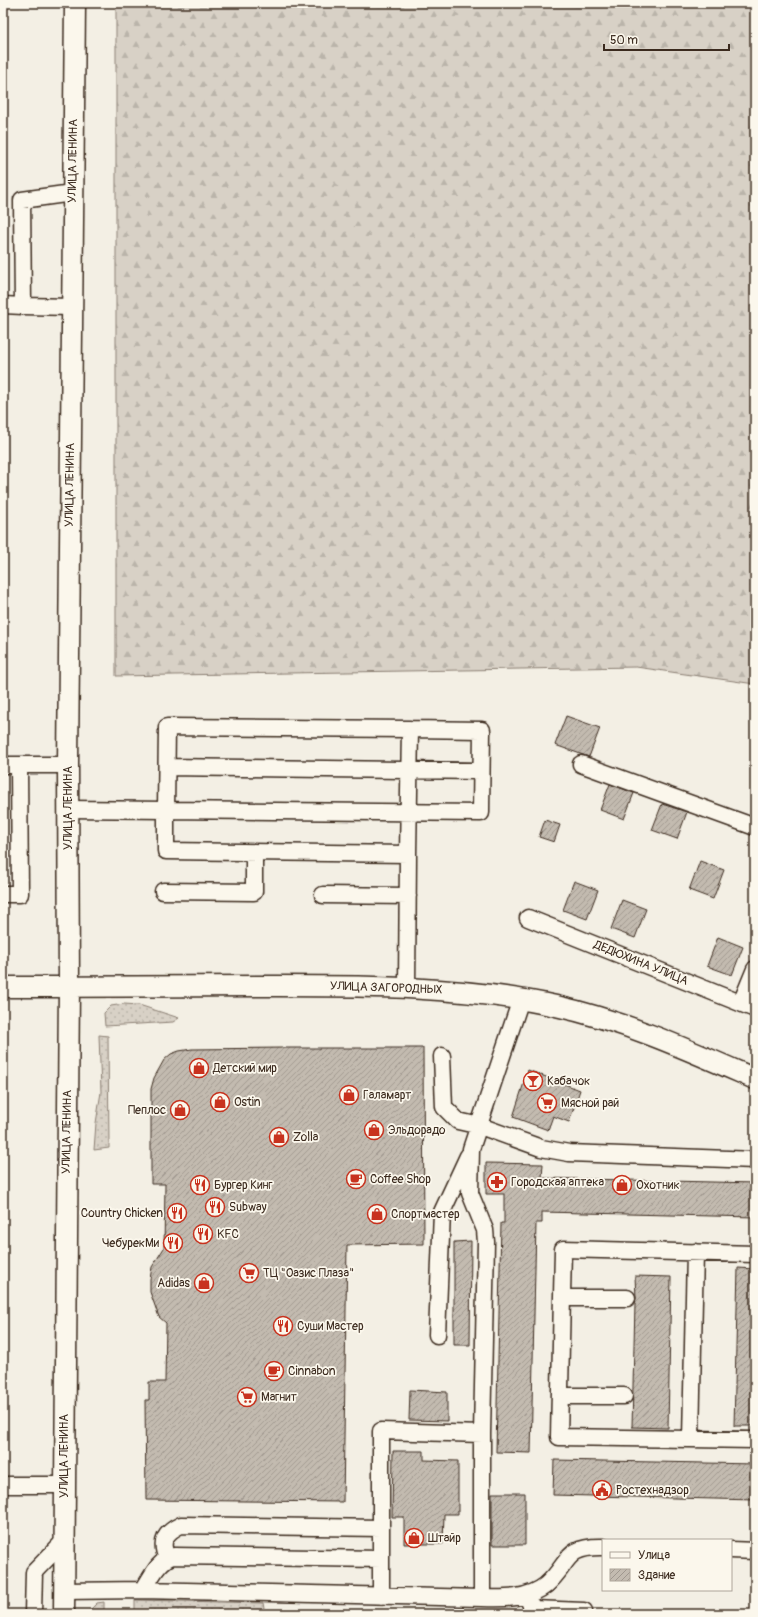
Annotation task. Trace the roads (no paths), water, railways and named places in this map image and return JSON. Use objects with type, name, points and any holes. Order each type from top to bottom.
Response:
[{"type":"main road","name":"УЛИЦА ЛЕНИНА","points":[[64,1614],[69,986],[68,765],[72,193],[75,3]]},
{"type":"main road","name":"УЛИЦА ЗАГОРОДНЫХ","points":[[3,986],[349,986],[462,992],[521,999],[557,1006],[626,1026],[662,1039],[755,1079]]},
{"type":"lane","points":[[22,306],[22,200],[72,193]]},
{"type":"lane","points":[[3,305],[72,307]]},
{"type":"lane","points":[[68,808],[166,810],[409,812],[481,814],[482,730],[167,727],[166,810],[166,851],[408,854]]},
{"type":"lane","points":[[407,988],[410,729]]},
{"type":"lane","points":[[581,764],[755,827]]},
{"type":"lane","points":[[3,894],[20,894],[11,765],[68,765]]},
{"type":"lane","points":[[167,767],[481,770]]},
{"type":"lane","points":[[163,891],[254,892],[254,852]]},
{"type":"lane","points":[[323,895],[408,896]]},
{"type":"lane","name":"ДЕДЮХИНА УЛИЦА","points":[[528,918],[748,1006]]},
{"type":"lane","points":[[748,1006],[755,969]]},
{"type":"lane","points":[[437,1335],[442,1212],[480,1126],[521,999]]},
{"type":"lane","points":[[442,1056],[444,1107],[458,1121],[480,1126],[541,1148],[569,1153],[755,1160]]},
{"type":"lane","points":[[471,1149],[470,1193],[485,1230],[486,1242],[482,1434],[482,1598]]},
{"type":"lane","points":[[755,1254],[563,1249],[559,1437],[755,1440]]},
{"type":"lane","points":[[691,1439],[695,1252]]},
{"type":"lane","points":[[562,1298],[627,1298]]},
{"type":"lane","points":[[560,1396],[624,1396]]},
{"type":"lane","points":[[381,1596],[382,1431],[482,1434]]},
{"type":"lane","points":[[3,1485],[64,1485]]},
{"type":"lane","points":[[167,1558],[163,1549],[165,1537],[171,1530],[181,1525],[381,1528]]},
{"type":"lane","points":[[34,1614],[34,1572],[64,1541]]},
{"type":"lane","points":[[64,1591],[142,1590],[482,1598],[504,1607],[545,1585],[572,1553],[587,1546],[602,1547]]},
{"type":"lane","points":[[732,1550],[755,1551]]},
{"type":"lane","points":[[167,1558],[381,1559]]},
{"type":"lane","points":[[142,1590],[167,1558]]},
{"type":"lane","points":[[526,1595],[533,1609],[584,1611]]},
{"type":"place","name":"Детский мир","points":[[199,1068]]},
{"type":"place","name":"Кабачок","points":[[533,1081]]},
{"type":"place","name":"Галамарт","points":[[349,1095]]},
{"type":"place","name":"Ostin","points":[[220,1102]]},
{"type":"place","name":"Мясной рай","points":[[547,1103]]},
{"type":"place","name":"Пеплос","points":[[180,1110]]},
{"type":"place","name":"Эльдорадо","points":[[374,1130]]},
{"type":"place","name":"Zolla","points":[[279,1137]]},
{"type":"place","name":"Coffee Shop","points":[[356,1179]]},
{"type":"place","name":"Городская аптека","points":[[497,1182]]},
{"type":"place","name":"Бургер Кинг","points":[[200,1185]]},
{"type":"place","name":"Охотник","points":[[622,1185]]},
{"type":"place","name":"Subway","points":[[215,1207]]},
{"type":"place","name":"Country Chicken","points":[[177,1213]]},
{"type":"place","name":"Спортмастер","points":[[377,1214]]},
{"type":"place","name":"KFC","points":[[203,1234]]},
{"type":"place","name":"ЧебурекМи","points":[[173,1243]]},
{"type":"place","name":"ТЦ \"Оазис Плаза\"","points":[[249,1273]]},
{"type":"place","name":"Adidas","points":[[204,1283]]},
{"type":"place","name":"Суши Мастер","points":[[283,1326]]},
{"type":"place","name":"Cinnabon","points":[[274,1371]]},
{"type":"place","name":"Магнит","points":[[247,1397]]},
{"type":"place","name":"Ростехнадзор","points":[[602,1490]]},
{"type":"place","name":"Штайр","points":[[414,1538]]}]
